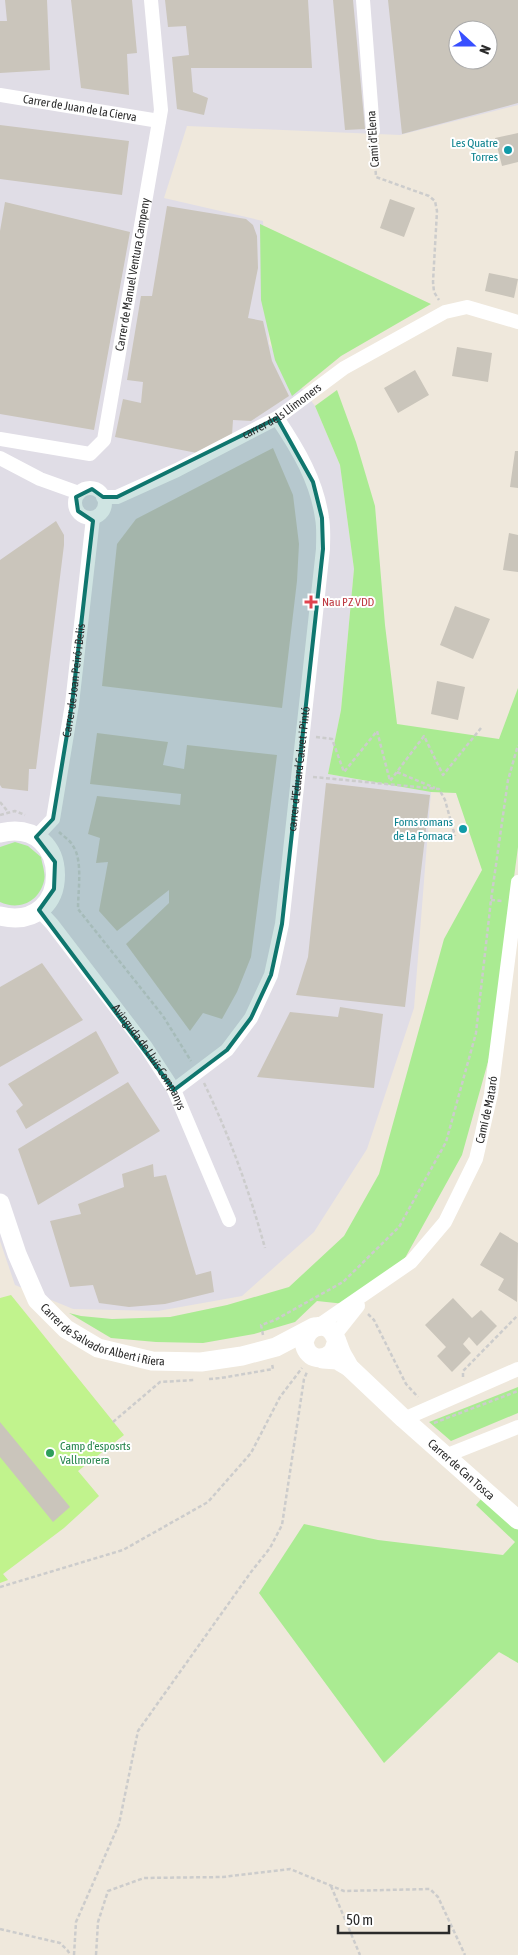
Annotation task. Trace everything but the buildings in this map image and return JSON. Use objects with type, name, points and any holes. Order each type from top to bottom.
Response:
[{"type":"street","name":"Carrer de Manuel Ventura Campeny","points":[[0,439],[90,454],[104,440],[162,110],[151,0]]},
{"type":"street","name":"Camí d'Elena","points":[[362,0],[373,131]]},
{"type":"street","name":"Carrer de Juan de la Cierva","points":[[0,95],[159,121]]},
{"type":"street","points":[[454,310],[467,307],[518,322]]},
{"type":"street","name":"carrer dels Llimoners","points":[[104,497],[117,497],[178,470],[277,418],[344,368],[445,312],[454,310]]},
{"type":"street","name":"carrer d'Eduard Calvet i Pintó","points":[[174,1090],[227,1050],[251,1018],[271,975],[282,924],[323,549],[322,518],[314,482],[295,445],[277,418]]},
{"type":"street","points":[[0,458],[40,479],[79,493]]},
{"type":"street","points":[[86,489],[92,489],[104,497],[104,508],[98,516],[93,518],[86,517],[78,512],[75,502],[79,493],[86,489]]},
{"type":"street","name":"Carrer de Joan Peiró i Belis","points":[[42,831],[52,819],[72,704],[93,518]]},
{"type":"street","points":[[0,833],[42,831],[55,862],[56,874],[54,889],[47,902],[39,910],[25,917],[10,919],[0,916]]},
{"type":"street","name":"Camí de Mataró","points":[[316,1327],[360,1300],[410,1262],[445,1222],[476,1159],[491,1094],[518,882]]},
{"type":"street","name":"Avinguda de Lluís Companys","points":[[39,910],[146,1048],[174,1090],[229,1220]]},
{"type":"street","name":"Carrer de Salvador Albert i Riera","points":[[0,1203],[17,1254],[37,1300],[66,1329],[98,1348],[152,1361],[201,1362],[242,1356],[271,1348],[316,1327]]},
{"type":"street","name":"Camí de Mataró","points":[[336,1338],[360,1300]]},
{"type":"street","points":[[336,1338],[333,1352],[314,1359],[304,1342],[307,1333],[316,1327],[328,1328],[336,1338],[349,1367]]},
{"type":"street","name":"Carrer de Salvador Albert i Riera","points":[[271,1348],[314,1359],[337,1360],[349,1367]]},
{"type":"street","name":"Carrer de Can Tosca","points":[[349,1367],[404,1419],[518,1520]]},
{"type":"street","points":[[404,1419],[518,1370]]},
{"type":"street","points":[[445,1456],[518,1427]]},
{"type":"path","name":"Camí d'Elena","points":[[373,131],[376,177],[429,196],[435,201],[437,211],[434,292],[438,300],[452,305],[454,310]]},
{"type":"path","points":[[302,735],[332,739],[344,772],[377,731],[390,780],[424,736],[443,775],[481,728]]},
{"type":"path","points":[[204,1379],[221,1378],[273,1368],[271,1348],[261,1325],[275,1320],[344,1282],[399,1227],[446,1142],[476,1033],[492,890],[508,780],[518,745]]},
{"type":"path","points":[[397,772],[439,789],[455,836]]},
{"type":"path","points":[[297,776],[439,789]]},
{"type":"path","points":[[0,802],[9,813]]},
{"type":"path","points":[[0,815],[15,811],[42,831],[56,829],[73,845],[80,872],[77,889],[78,909],[162,1016],[198,1073],[235,1152],[250,1192],[265,1248]]},
{"type":"path","points":[[344,1282],[374,1320],[406,1384],[420,1399],[424,1400],[434,1424],[498,1397],[518,1391]]},
{"type":"path","points":[[463,1381],[463,1371],[518,1315]]},
{"type":"path","points":[[0,1587],[124,1550],[208,1502],[251,1453],[280,1397],[302,1367],[314,1359]]},
{"type":"path","points":[[74,1955],[76,1922],[119,1824],[138,1731],[270,1548],[282,1525],[304,1379],[314,1359]]},
{"type":"path","points":[[113,1422],[160,1382],[195,1380]]},
{"type":"path","points":[[96,1955],[98,1922],[108,1890],[144,1878],[223,1877],[290,1869],[344,1891],[430,1889],[438,1897],[465,1955]]},
{"type":"path","points":[[331,1886],[360,1955]]},
{"type":"path","points":[[0,1929],[60,1943],[70,1955]]},
{"type":"highlighted area","points":[[277,418],[313,482],[322,518],[323,549],[282,924],[271,975],[251,1018],[227,1050],[174,1090],[39,910],[54,889],[55,862],[36,837],[53,819],[72,704],[93,521],[78,511],[76,497],[92,489],[103,497],[117,497]]},
{"type":"shaded area","points":[[0,0],[518,0],[518,105],[400,135],[187,126],[164,198],[263,221],[269,344],[315,406],[340,465],[354,569],[341,710],[328,774],[431,792],[414,1008],[367,1149],[314,1232],[242,1296],[158,1311],[73,1309],[15,1285],[0,1241]]},
{"type":"green space","points":[[260,224],[431,304],[341,356],[292,396],[275,360],[261,300]]},
{"type":"green space","points":[[337,390],[356,442],[375,506],[385,625],[397,724],[499,739],[518,688],[518,847],[491,1051],[462,1155],[405,1258],[345,1304],[317,1301],[295,1322],[254,1334],[203,1343],[156,1342],[111,1338],[69,1313],[112,1319],[170,1317],[227,1305],[289,1287],[344,1236],[379,1174],[444,939],[482,870],[456,793],[431,792],[328,774],[341,710],[354,569],[340,465],[315,406]]},
{"type":"green space","points":[[15,842],[28,846],[41,857],[44,878],[38,894],[33,899],[21,905],[7,905],[0,902],[0,847]]},
{"type":"green space","name":"Camp d'esposrts Vallmorera","points":[[11,1295],[124,1435],[78,1471],[99,1496],[64,1528],[3,1574],[8,1580],[0,1583],[0,1298]]},
{"type":"green space","points":[[518,1387],[518,1413],[451,1441],[429,1422]]},
{"type":"green space","points":[[481,1499],[518,1528],[518,1663],[499,1652],[384,1763],[259,1593],[304,1524],[378,1540],[503,1555],[515,1542],[476,1505]]},
{"type":"place","name":"Les Quatre Torres","points":[[508,150]]},
{"type":"place","name":"Nau PZ VDD","points":[[311,602]]},
{"type":"place","name":"Forns romans de La Fornaca","points":[[463,829]]},
{"type":"place","name":"Camp d'esposrts Vallmorera","points":[[50,1453]]}]
